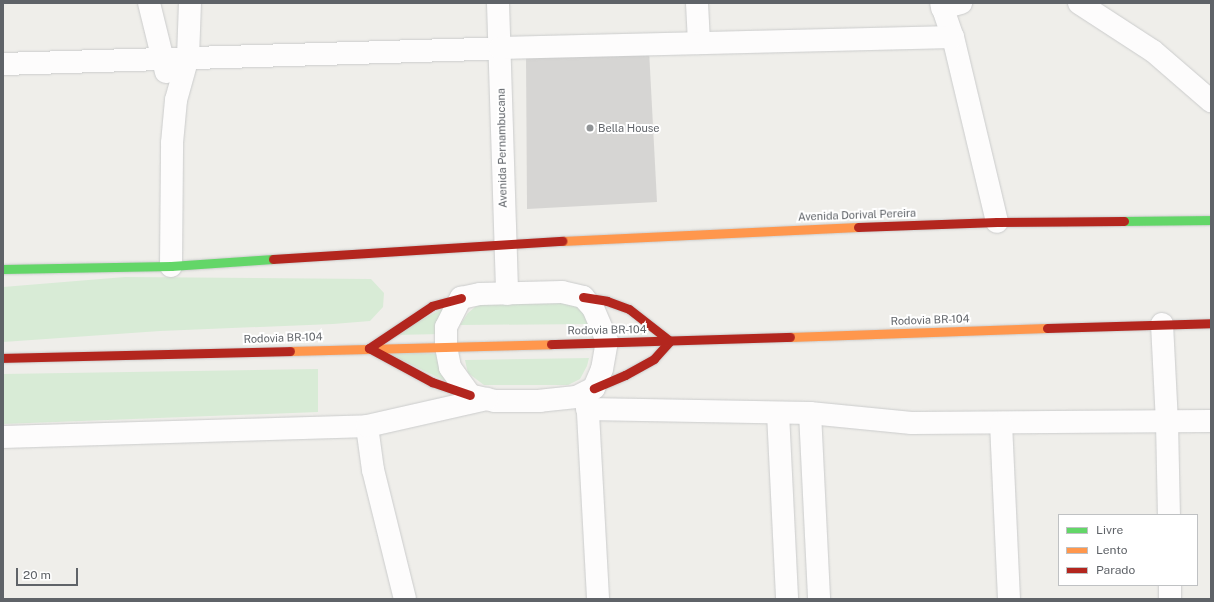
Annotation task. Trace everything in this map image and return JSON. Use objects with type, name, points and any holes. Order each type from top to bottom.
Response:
[{"type":"main road","name":"Avenida Dorival Pereira","points":[[3,269],[171,266],[505,244],[765,230],[997,222],[1211,220]]},
{"type":"main road","points":[[583,297],[607,301],[629,309],[670,340],[654,359],[589,396]]},
{"type":"main road","points":[[461,298],[432,306],[369,348],[432,382],[479,397]]},
{"type":"main road","name":"Rodovia BR-104","points":[[3,358],[670,340],[1211,323]]},
{"type":"street","points":[[149,3],[162,59],[176,100]]},
{"type":"street","points":[[171,266],[172,143],[176,100],[188,57],[190,3]]},
{"type":"street","name":"Avenida Pernambucana","points":[[498,3],[507,294]]},
{"type":"street","points":[[697,3],[699,43]]},
{"type":"street","points":[[1079,3],[1153,51],[1211,101]]},
{"type":"street","points":[[948,5],[953,37],[997,222]]},
{"type":"street","points":[[3,64],[500,48],[953,37]]},
{"type":"street","points":[[479,397],[450,367],[446,346],[446,326],[461,298],[480,294],[562,292],[583,297],[593,308],[607,341],[602,368],[589,396],[598,599]]},
{"type":"street","points":[[1162,324],[1167,422],[1169,514]]},
{"type":"street","points":[[3,437],[367,426],[479,397],[495,401],[540,401],[589,396],[778,412],[810,413],[912,423],[1211,421]]},
{"type":"street","points":[[778,412],[787,599]]},
{"type":"street","points":[[810,413],[819,599]]},
{"type":"street","points":[[1001,422],[1009,599]]},
{"type":"street","points":[[367,426],[373,470],[405,599]]},
{"type":"street","points":[[1170,586],[1170,599]]},
{"type":"green space","points":[[125,277],[371,279],[384,293],[383,307],[370,321],[333,324],[160,331],[3,342],[3,287]]},
{"type":"green space","points":[[574,300],[593,324],[460,325],[468,313],[481,302]]},
{"type":"green space","points":[[456,302],[443,334],[392,335]]},
{"type":"green space","points":[[385,352],[442,354],[460,388]]},
{"type":"green space","points":[[589,358],[587,366],[580,379],[568,385],[484,385],[468,373],[465,360]]},
{"type":"green space","points":[[318,369],[318,412],[3,424],[3,374]]},
{"type":"building","name":"Bella House","points":[[649,50],[657,202],[527,209],[526,54]]},
{"type":"traffic: fast","points":[[1124,221],[1211,220]]},
{"type":"traffic: fast","points":[[3,269],[171,266],[273,259]]},
{"type":"traffic: slow","points":[[562,241],[858,227]]},
{"type":"traffic: slow","points":[[790,337],[1047,328]]},
{"type":"traffic: slow","points":[[290,351],[551,344]]},
{"type":"traffic: jam","points":[[858,227],[997,222],[1124,221]]},
{"type":"traffic: jam","points":[[273,259],[562,241]]},
{"type":"traffic: jam","points":[[583,297],[607,301],[629,309],[670,341],[654,359],[625,375],[594,388]]},
{"type":"traffic: jam","points":[[461,298],[432,306],[369,348],[432,382],[470,395]]},
{"type":"traffic: jam","points":[[1047,328],[1211,323]]},
{"type":"traffic: jam","points":[[551,344],[790,337]]},
{"type":"traffic: jam","points":[[3,358],[290,351]]},
{"type":"place","name":"Bella House","points":[[590,128]]}]
